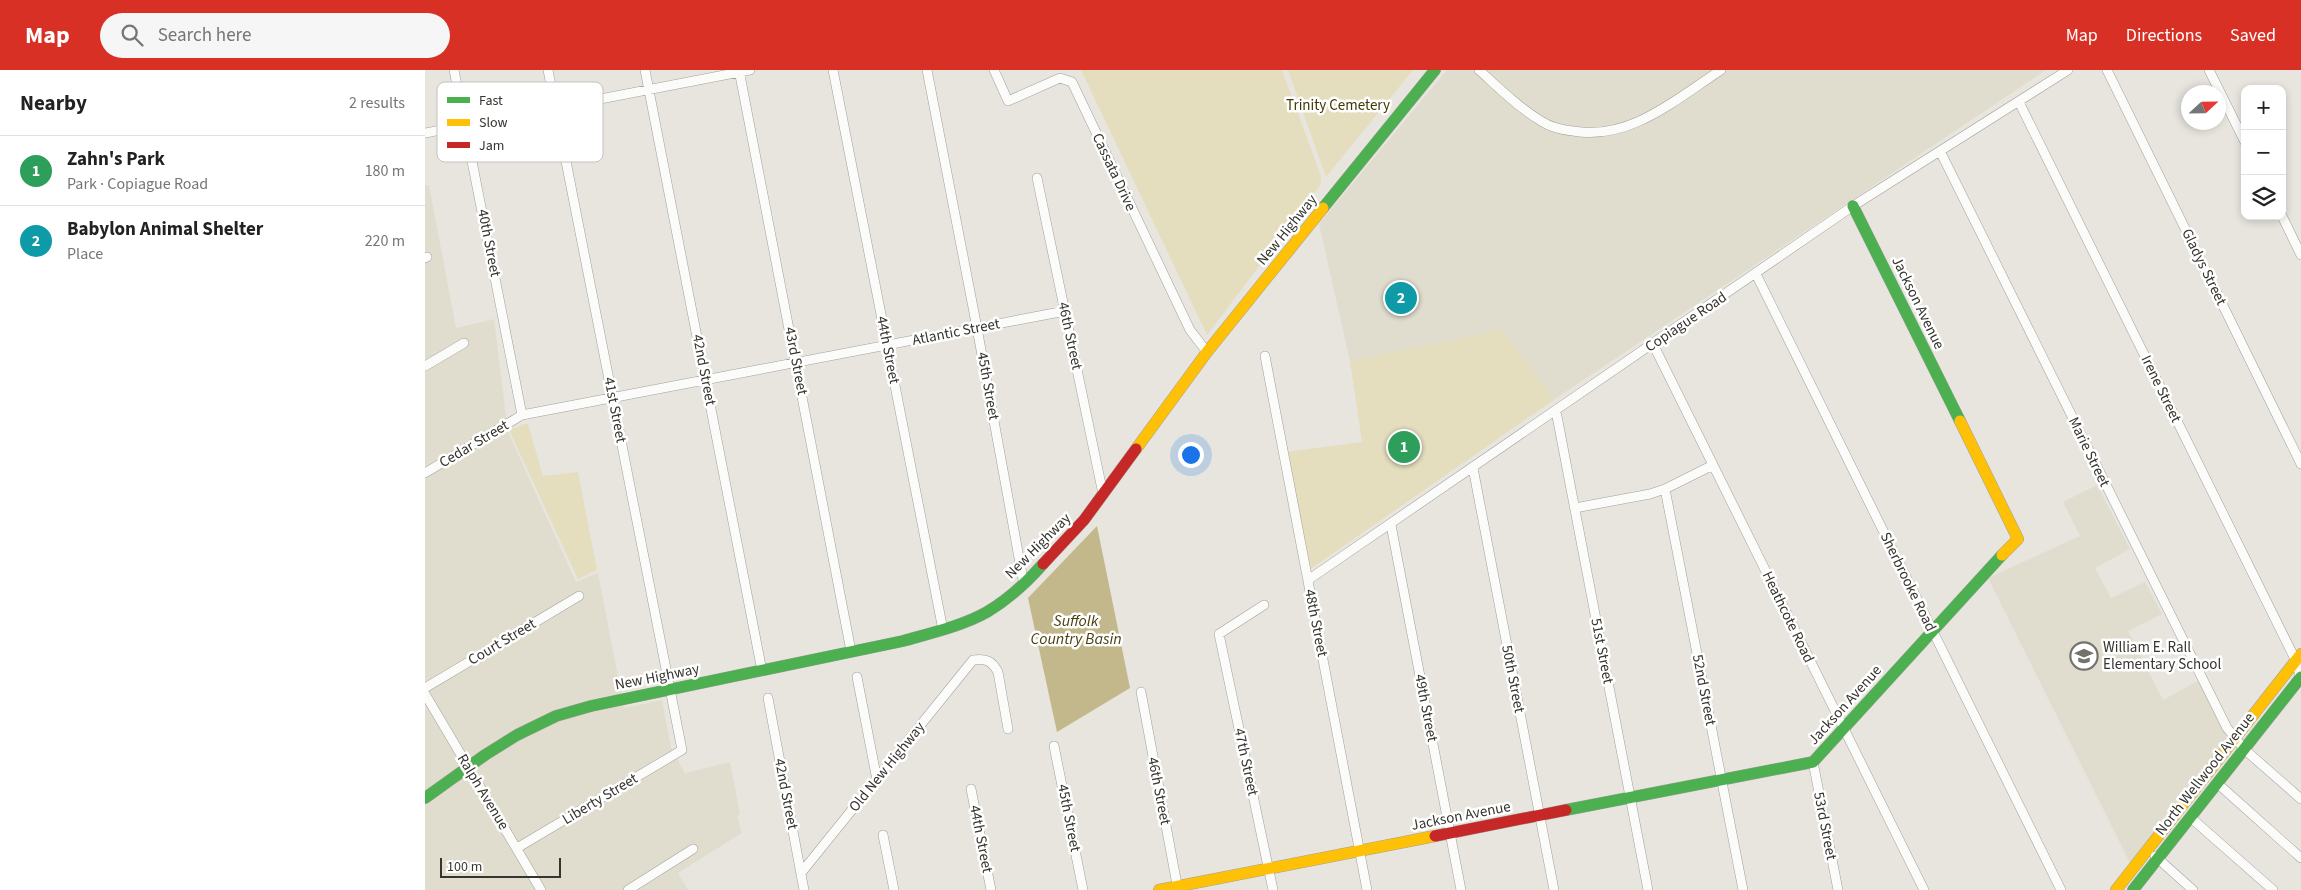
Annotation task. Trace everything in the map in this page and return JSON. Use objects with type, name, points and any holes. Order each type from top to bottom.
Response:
[{"type":"main road","name":"New Highway","points":[[425,798],[468,766],[526,730],[552,717],[591,706],[903,641],[943,630],[987,612],[1024,585],[1084,520],[1207,352],[1435,70]]},
{"type":"main road","name":"Jackson Avenue","points":[[1159,890],[1178,888],[1269,868],[1813,762],[2018,539],[1853,206]]},
{"type":"main road","points":[[2116,890],[2298,657]]},
{"type":"main road","name":"North Wellwood Avenue","points":[[2133,890],[2301,678]]},
{"type":"street","name":"42nd Street","points":[[645,70],[763,671]]},
{"type":"street","points":[[603,99],[750,70]]},
{"type":"street","name":"44th Street","points":[[833,70],[943,630]]},
{"type":"street","name":"45th Street","points":[[927,70],[1024,585]]},
{"type":"street","name":"Cassata Drive","points":[[994,70],[1008,101],[1060,78],[1072,82],[1190,330],[1207,352]]},
{"type":"street","points":[[1479,70],[1515,104],[1543,122],[1563,130],[1587,134],[1609,132],[1635,125],[1721,70]]},
{"type":"street","name":"Copiague Road","points":[[1308,580],[1391,525],[1853,206],[2068,70]]},
{"type":"street","name":"Gladys Street","points":[[2107,70],[2301,464]]},
{"type":"street","points":[[2209,70],[2241,134]]},
{"type":"street","name":"43rd Street","points":[[739,71],[851,651]]},
{"type":"street","name":"Irene Street","points":[[2019,102],[2298,657],[2301,678]]},
{"type":"street","name":"Marie Street","points":[[1940,151],[2227,728],[2244,749],[2301,799]]},
{"type":"street","name":"40th Street","points":[[472,162],[522,415]]},
{"type":"street","name":"41st Street","points":[[566,162],[682,750]]},
{"type":"street","name":"46th Street","points":[[1037,178],[1103,494]]},
{"type":"street","points":[[2284,220],[2301,255]]},
{"type":"street","name":"Sherbrooke Road","points":[[1756,274],[2061,890]]},
{"type":"street","name":"Atlantic Street","points":[[522,415],[1065,311]]},
{"type":"street","points":[[425,366],[465,343]]},
{"type":"street","name":"Heathcote Road","points":[[1653,344],[1924,890]]},
{"type":"street","name":"48th Street","points":[[1265,356],[1367,890]]},
{"type":"street","name":"51st Street","points":[[1556,411],[1648,890]]},
{"type":"street","name":"Cedar Street","points":[[425,473],[522,415]]},
{"type":"street","points":[[1575,508],[1650,494],[1665,489],[1713,465]]},
{"type":"street","name":"50th Street","points":[[1473,468],[1554,890]]},
{"type":"street","name":"52nd Street","points":[[1665,489],[1743,890]]},
{"type":"street","name":"49th Street","points":[[1391,525],[1461,890]]},
{"type":"street","name":"Court Street","points":[[425,688],[579,596]]},
{"type":"street","name":"47th Street","points":[[1264,606],[1219,634],[1273,890]]},
{"type":"street","name":"Old New Highway","points":[[801,873],[973,660],[988,660],[994,664],[998,672],[1008,729]]},
{"type":"street","points":[[857,677],[877,780]]},
{"type":"street","name":"46th Street","points":[[1141,692],[1178,888]]},
{"type":"street","name":"Ralph Avenue","points":[[425,694],[541,890]]},
{"type":"street","name":"42nd Street","points":[[768,698],[804,890]]},
{"type":"street","name":"45th Street","points":[[1055,746],[1083,890]]},
{"type":"street","name":"Liberty Street","points":[[517,848],[682,750]]},
{"type":"street","name":"53rd Street","points":[[1813,762],[1837,890]]},
{"type":"street","points":[[2217,783],[2301,858]]},
{"type":"street","name":"44th Street","points":[[971,788],[991,890]]},
{"type":"street","points":[[2190,817],[2273,890]]},
{"type":"street","points":[[883,835],[894,890]]},
{"type":"street","points":[[628,890],[693,849]]},
{"type":"street","points":[[2147,849],[2193,890]]},
{"type":"shaded area","points":[[1447,70],[2046,70],[1555,399],[1502,330],[1350,361],[1319,224]]},
{"type":"shaded area","points":[[425,185],[429,185],[456,328],[494,319],[508,432],[576,582],[598,573],[624,708],[662,700],[671,748],[685,773],[730,762],[740,814],[737,816],[742,833],[678,873],[688,890],[425,890]]},
{"type":"shaded area","name":"William E. Rall Elementary School","points":[[2097,485],[2130,549],[2095,568],[2111,598],[2145,582],[2162,614],[2128,631],[2163,700],[2198,681],[2228,740],[2131,865],[1988,578],[2080,536],[2063,502]]},
{"type":"green space","points":[[1081,70],[1282,70],[1321,176],[1321,184],[1207,335]]},
{"type":"green space","name":"Trinity Cemetery","points":[[1288,70],[1413,70],[1326,177]]},
{"type":"green space","points":[[1502,330],[1555,399],[1309,570],[1286,452],[1362,442],[1350,361]]},
{"type":"green space","points":[[528,424],[543,476],[578,472],[597,570],[578,579],[509,430]]},
{"type":"water","name":"Suffolk Country Basin","points":[[1097,526],[1130,688],[1057,732],[1028,598]]},
{"type":"traffic: fast","points":[[1323,208],[1435,70]]},
{"type":"traffic: fast","points":[[1853,206],[1960,421]]},
{"type":"traffic: fast","points":[[1566,810],[1813,762],[2002,555]]},
{"type":"traffic: fast","points":[[425,798],[485,755],[517,735],[556,716],[591,706],[903,641],[946,629],[977,617],[1003,602],[1043,564]]},
{"type":"traffic: fast","points":[[2133,890],[2301,677]]},
{"type":"traffic: slow","points":[[1136,449],[1207,352],[1323,208]]},
{"type":"traffic: slow","points":[[1960,421],[2018,539],[2002,555]]},
{"type":"traffic: slow","points":[[2116,890],[2301,654]]},
{"type":"traffic: slow","points":[[1159,890],[1435,836]]},
{"type":"traffic: jam","points":[[1043,564],[1084,520],[1136,449]]},
{"type":"traffic: jam","points":[[1435,836],[1566,810]]},
{"type":"place","name":"Babylon Animal Shelter","points":[[1401,298]]},
{"type":"place","name":"Zahn's Park","points":[[1404,447]]},
{"type":"place","name":"William E. Rall Elementary School","points":[[2084,656]]}]
